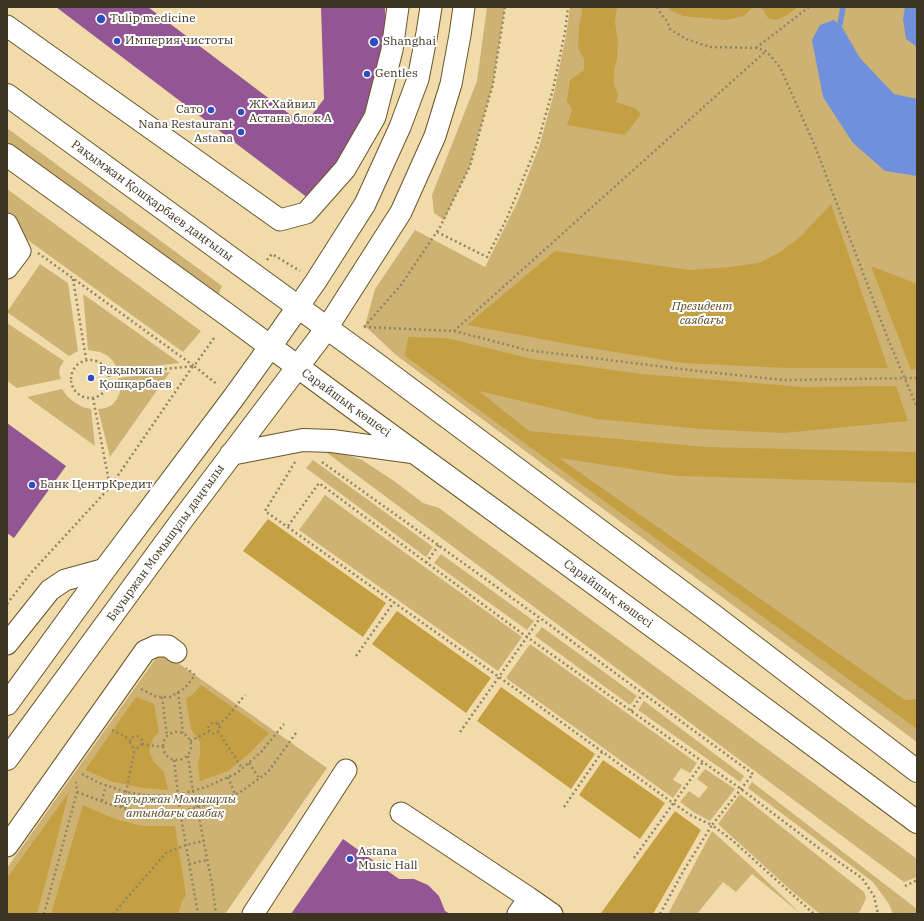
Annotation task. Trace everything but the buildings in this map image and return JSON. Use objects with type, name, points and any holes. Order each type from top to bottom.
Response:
[{"type":"main road","name":"Рақымжан Қошқарбаев даңғылы","points":[[7,95],[327,328]]},
{"type":"main road","points":[[7,156],[270,347]]},
{"type":"main road","points":[[7,704],[104,569],[234,397],[298,307]]},
{"type":"main road","points":[[327,328],[713,615],[917,771]]},
{"type":"main road","name":"Бауыржан Момышұлы даңғылы","points":[[7,759],[231,454],[327,328]]},
{"type":"main road","name":"Сарайшық көшесі","points":[[270,347],[685,650],[917,822]]},
{"type":"main road","points":[[231,454],[303,440],[332,440],[414,452]]},
{"type":"street","points":[[7,26],[280,220],[306,213],[345,169],[375,117],[392,50],[398,7]]},
{"type":"street","points":[[298,307],[316,282],[365,204],[400,128],[418,79],[431,7]]},
{"type":"street","points":[[327,328],[401,212],[435,136],[451,84],[464,7]]},
{"type":"street","points":[[7,224],[20,251],[7,268]]},
{"type":"street","points":[[7,644],[50,590],[65,580],[104,569]]},
{"type":"street","points":[[7,846],[146,651],[156,646],[168,646],[176,652]]},
{"type":"street","points":[[253,914],[346,770]]},
{"type":"street","points":[[401,813],[524,906],[552,914]]},
{"type":"path","points":[[505,7],[493,84],[470,166],[437,232],[401,285],[364,327],[454,331],[527,350],[713,373],[784,380],[917,378]]},
{"type":"path","points":[[437,232],[486,257],[507,218],[537,145],[553,89],[565,32],[568,7]]},
{"type":"path","points":[[657,7],[667,21],[670,29],[686,39],[710,47],[756,48],[766,51],[780,67],[815,146],[888,339],[917,407]]},
{"type":"path","points":[[756,48],[809,7]]},
{"type":"path","points":[[454,331],[766,51]]},
{"type":"path","points":[[36,252],[194,366],[222,389]]},
{"type":"path","points":[[266,263],[272,254],[304,273]]},
{"type":"path","points":[[73,279],[86,359]]},
{"type":"path","points":[[7,604],[30,574],[110,487],[214,338]]},
{"type":"path","points":[[86,359],[101,363],[106,368],[109,375],[105,390],[100,395],[93,398],[78,394],[73,389],[70,382],[74,367],[79,362],[86,359]]},
{"type":"path","points":[[109,375],[194,366]]},
{"type":"path","points":[[93,398],[110,487]]},
{"type":"path","points":[[316,458],[540,618],[753,774],[712,825],[684,870],[660,914]]},
{"type":"path","points":[[296,461],[266,511],[673,803],[692,816],[712,825],[732,840],[814,914]]},
{"type":"path","points":[[288,526],[319,483],[527,637],[741,789],[820,849],[862,878],[874,896],[878,914]]},
{"type":"path","points":[[426,563],[439,545]]},
{"type":"path","points":[[356,656],[394,602]]},
{"type":"path","points":[[460,732],[540,618]]},
{"type":"path","points":[[136,687],[157,697],[170,697],[185,688],[195,675]]},
{"type":"path","points":[[178,692],[183,733]]},
{"type":"path","points":[[631,710],[643,693]]},
{"type":"path","points":[[242,768],[218,731],[218,725],[227,717],[245,695]]},
{"type":"path","points":[[162,697],[167,736]]},
{"type":"path","points":[[210,731],[210,724],[216,723],[218,725]]},
{"type":"path","points":[[76,772],[99,783],[126,792],[144,795],[178,795],[206,787],[237,773],[261,752],[284,724]]},
{"type":"path","points":[[107,727],[131,740]]},
{"type":"path","points":[[190,741],[210,731],[214,733],[218,731]]},
{"type":"path","points":[[172,732],[183,733],[189,738],[192,748],[188,756],[179,761],[174,760],[163,751],[163,742],[172,732]]},
{"type":"path","points":[[77,792],[144,813],[180,812],[206,805],[239,792],[268,772],[296,733]]},
{"type":"path","points":[[131,740],[133,737],[137,736],[142,740],[142,744]]},
{"type":"path","points":[[131,740],[131,745],[135,748]]},
{"type":"path","points":[[135,748],[140,747],[142,744],[162,746]]},
{"type":"path","points":[[122,807],[135,748]]},
{"type":"path","points":[[564,807],[602,752]]},
{"type":"path","points":[[188,756],[193,791],[212,884],[216,914]]},
{"type":"path","points":[[174,760],[180,812],[198,914]]},
{"type":"path","points":[[634,858],[703,762]]},
{"type":"path","points":[[248,763],[259,778]]},
{"type":"path","points":[[228,777],[235,794]]},
{"type":"path","points":[[44,914],[77,792],[76,778]]},
{"type":"path","points":[[102,801],[106,785]]},
{"type":"path","points":[[141,812],[144,795]]},
{"type":"path","points":[[113,914],[166,853],[186,845],[204,841]]},
{"type":"path","points":[[189,864],[207,860]]},
{"type":"path","points":[[905,886],[917,880]]},
{"type":"green space","points":[[487,7],[505,7],[493,84],[470,166],[444,220],[434,213],[432,195],[477,81]]},
{"type":"green space","name":"Президент саябағы","points":[[570,7],[917,7],[917,742],[396,355],[365,326],[375,289],[415,230],[485,267],[517,203],[539,147],[554,93],[566,36]]},
{"type":"green space","points":[[582,7],[617,7],[615,22],[618,44],[614,71],[614,84],[618,95],[616,102],[635,108],[641,114],[625,135],[567,125],[572,110],[567,101],[570,80],[584,70],[584,59],[578,48]]},
{"type":"green space","points":[[669,7],[753,7],[744,16],[725,20],[683,16],[670,10]]},
{"type":"green space","points":[[759,7],[798,7],[787,15],[776,20],[768,18],[764,11]]},
{"type":"green space","points":[[7,128],[222,286],[218,295],[7,144]]},
{"type":"green space","points":[[7,189],[201,331],[183,352],[18,233],[7,213]]},
{"type":"green space","points":[[831,204],[888,368],[785,368],[683,363],[578,346],[467,325],[555,251],[690,270],[759,263],[780,252],[801,236]]},
{"type":"green space","points":[[40,264],[68,283],[78,351],[69,356],[7,312]]},
{"type":"green space","points":[[871,266],[917,284],[917,369],[911,370]]},
{"type":"green space","points":[[83,294],[180,363],[118,370],[108,356],[100,352],[88,350]]},
{"type":"green space","points":[[7,323],[64,361],[60,367],[59,373],[61,379],[17,388],[7,381]]},
{"type":"green space","points":[[408,337],[446,338],[532,359],[642,374],[803,387],[896,386],[908,421],[784,433],[701,429],[597,419],[479,391],[529,431],[706,447],[917,452],[917,483],[677,476],[559,458],[905,700],[917,699],[917,729],[405,356]]},
{"type":"green space","points":[[170,372],[110,457],[98,409],[106,408],[112,405],[117,399],[120,392],[118,378]]},
{"type":"green space","points":[[62,389],[74,402],[82,407],[91,409],[95,446],[27,397]]},
{"type":"green space","points":[[323,450],[344,454],[362,460],[394,481],[423,503],[439,508],[917,859],[917,877],[904,882]]},
{"type":"green space","points":[[313,460],[433,547],[426,557],[306,468]]},
{"type":"green space","points":[[325,495],[522,637],[498,671],[299,530]]},
{"type":"green space","points":[[268,519],[386,603],[363,637],[243,551]]},
{"type":"green space","points":[[441,554],[534,621],[527,630],[434,563]]},
{"type":"green space","points":[[397,611],[491,678],[466,713],[372,644]]},
{"type":"green space","points":[[542,627],[637,696],[630,705],[535,636]]},
{"type":"green space","points":[[530,644],[697,763],[690,773],[681,768],[673,780],[682,785],[673,798],[506,678]]},
{"type":"green space","name":"Бауыржан Момышұлы атындағы саябақ","points":[[161,651],[327,768],[225,914],[7,914],[7,868]]},
{"type":"green space","points":[[201,685],[269,733],[250,753],[228,771],[200,781],[198,765],[200,742],[191,729],[186,699]]},
{"type":"green space","points":[[501,687],[595,754],[571,789],[477,721]]},
{"type":"green space","points":[[136,697],[154,704],[159,732],[153,738],[149,751],[154,762],[164,772],[168,790],[143,788],[113,782],[85,770]]},
{"type":"green space","points":[[644,701],[744,776],[740,782],[638,710]]},
{"type":"green space","points":[[603,760],[665,803],[640,839],[579,795]]},
{"type":"green space","points":[[705,769],[735,789],[710,821],[695,813],[680,802],[689,791],[699,798],[708,787],[697,779]]},
{"type":"green space","points":[[752,782],[917,909],[917,914],[893,914],[889,904],[873,882],[748,788]]},
{"type":"green space","points":[[69,792],[37,914],[7,914],[7,878]]},
{"type":"green space","points":[[740,794],[864,892],[866,898],[858,914],[819,913],[794,893],[718,824]]},
{"type":"green space","points":[[83,805],[115,819],[143,826],[175,826],[186,895],[182,901],[178,914],[51,914]]},
{"type":"green space","points":[[675,811],[701,830],[653,914],[601,913]]},
{"type":"green space","points":[[712,831],[801,914],[752,874],[736,892],[723,882],[697,914],[668,914]]},
{"type":"water","points":[[905,7],[917,7],[917,47],[906,39],[903,19]]},
{"type":"water","points":[[834,20],[842,27],[860,58],[894,94],[917,99],[917,176],[885,171],[853,143],[823,97],[812,40],[820,25]]},
{"type":"waterway","points":[[840,24],[843,7]]},
{"type":"place","name":"Tulip medicine","points":[[101,19]]},
{"type":"place","name":"Империя чистоты","points":[[117,41]]},
{"type":"place","name":"Shanghai","points":[[374,42]]},
{"type":"place","name":"Gentles","points":[[367,74]]},
{"type":"place","name":"Сато","points":[[211,110]]},
{"type":"place","name":"ЖК Хайвил Астана блок А","points":[[241,112]]},
{"type":"place","name":"Nana Restaurant Astana","points":[[241,132]]},
{"type":"place","name":"Рақымжан Қошқарбаев","points":[[91,378]]},
{"type":"place","name":"Банк ЦентрКредит","points":[[32,485]]},
{"type":"place","name":"Astana Music Hall","points":[[350,859]]}]
